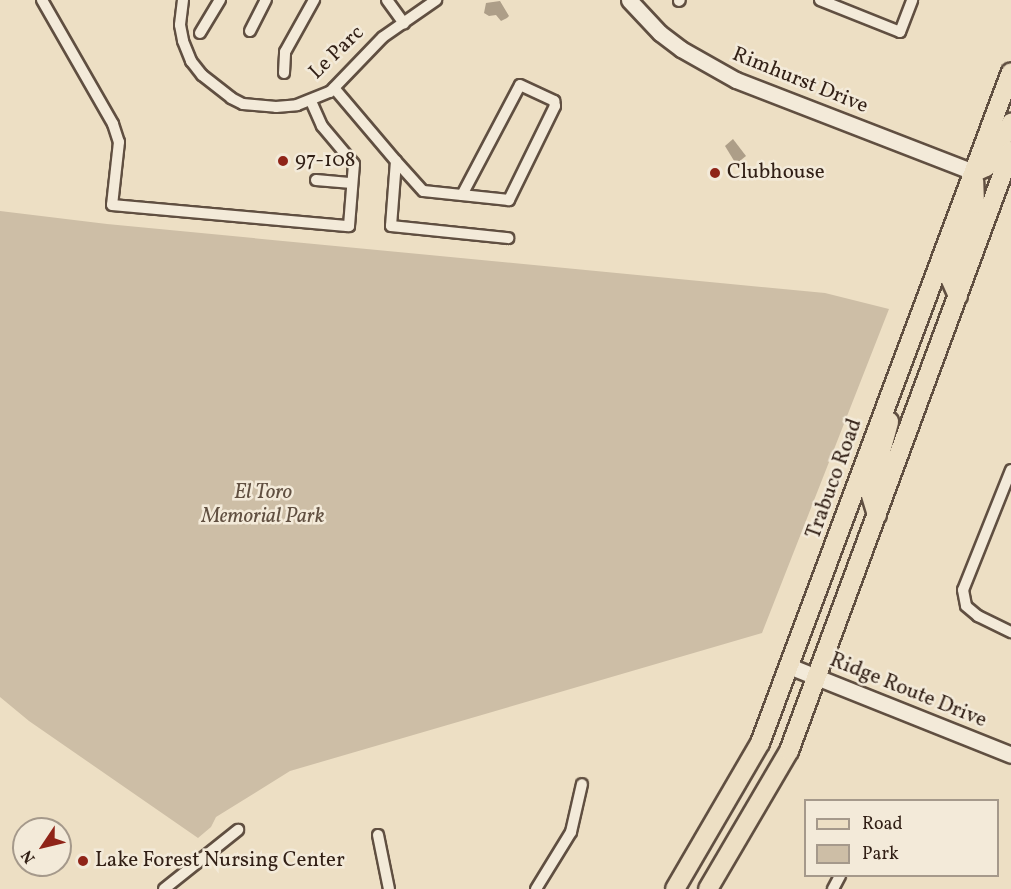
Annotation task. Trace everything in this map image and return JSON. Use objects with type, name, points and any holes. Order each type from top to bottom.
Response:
[{"type":"main road","name":"Trabuco Road","points":[[675,889],[760,743],[1011,72]]},
{"type":"main road","points":[[958,296],[950,278],[975,204],[973,172],[980,170],[990,160],[1011,123]]},
{"type":"main road","points":[[708,889],[789,751],[1011,151]]},
{"type":"main road","points":[[877,515],[870,492],[888,434],[889,423],[885,407]]},
{"type":"street","points":[[42,0],[113,124],[119,142],[112,205],[349,226],[354,164],[322,126],[311,101]]},
{"type":"street","name":"Le Parc","points":[[183,0],[180,25],[183,41],[191,61],[216,88],[243,104],[259,107],[297,105],[311,101],[334,88],[382,37],[436,0]]},
{"type":"street","points":[[200,33],[220,0]]},
{"type":"street","points":[[250,31],[266,0]]},
{"type":"street","points":[[284,73],[285,52],[314,0]]},
{"type":"street","points":[[387,0],[404,23]]},
{"type":"street","name":"Rimhurst Drive","points":[[630,0],[660,33],[681,49],[736,80],[973,172]]},
{"type":"street","points":[[820,0],[900,32],[912,0]]},
{"type":"street","points":[[334,88],[423,191],[509,200],[555,106],[554,101],[520,85],[462,195]]},
{"type":"street","points":[[396,161],[391,226],[508,238]]},
{"type":"street","points":[[316,180],[352,183]]},
{"type":"street","points":[[1011,470],[963,590],[966,606],[978,616],[1011,632]]},
{"type":"street","name":"Ridge Route Drive","points":[[789,666],[1011,755]]},
{"type":"street","points":[[536,889],[571,832],[582,784]]},
{"type":"street","points":[[164,889],[238,830]]},
{"type":"street","points":[[378,835],[389,889]]},
{"type":"green space","name":"El Toro Memorial Park","points":[[0,211],[107,224],[825,293],[889,309],[762,633],[290,771],[216,817],[211,827],[198,838],[29,721],[0,697]]},
{"type":"shaded area","points":[[500,1],[509,16],[501,21],[496,15],[489,16],[484,13],[486,3]]},
{"type":"shaded area","points":[[733,139],[746,156],[736,164],[725,146]]},
{"type":"place","name":"97-108","points":[[283,161]]},
{"type":"place","name":"Clubhouse","points":[[715,173]]},
{"type":"place","name":"Lake Forest Nursing Center","points":[[83,861]]}]
